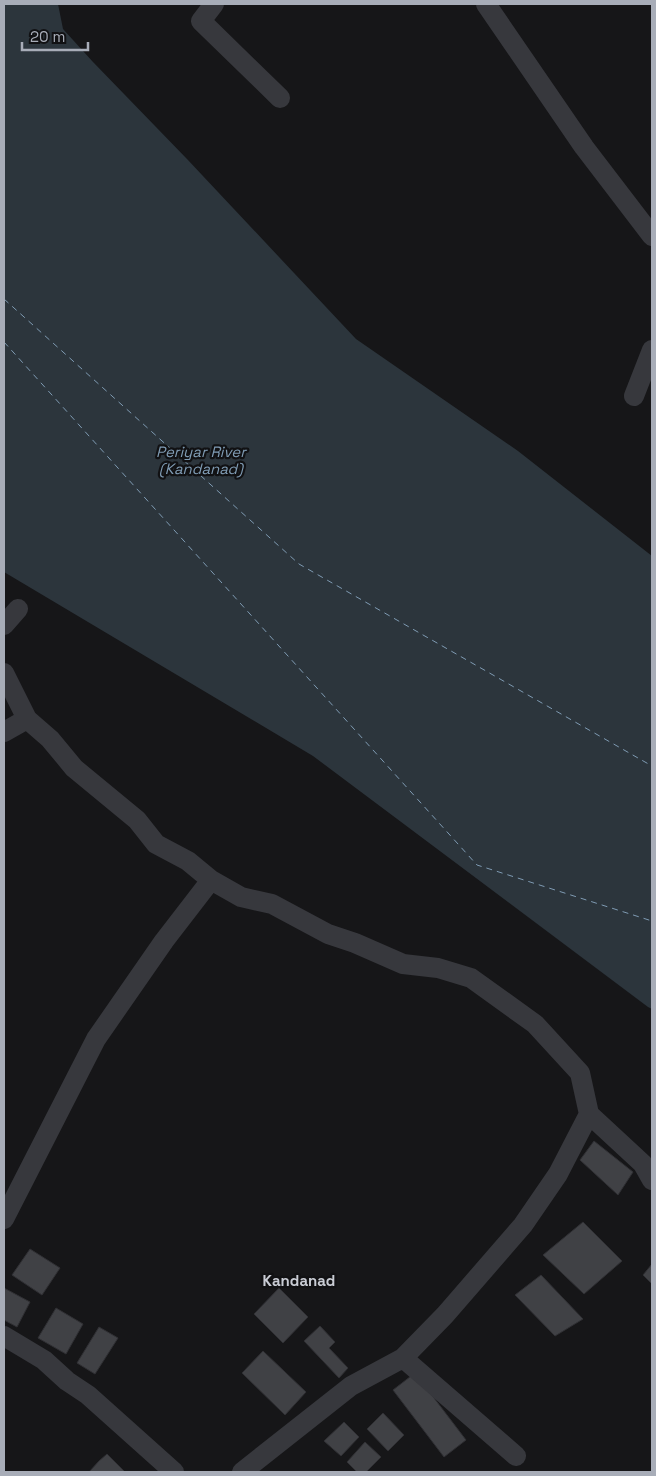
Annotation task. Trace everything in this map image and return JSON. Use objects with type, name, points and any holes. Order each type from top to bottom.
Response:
[{"type":"street","points":[[214,4],[201,21],[280,98]]},
{"type":"street","points":[[486,4],[584,147],[652,236]]},
{"type":"street","points":[[634,396],[652,350]]},
{"type":"street","points":[[4,625],[18,609]]},
{"type":"street","points":[[4,673],[27,719],[50,739],[74,768],[137,820],[156,844],[188,861],[211,880],[241,897],[272,904],[328,934],[355,943],[403,964],[438,968],[471,978],[535,1024],[580,1074],[589,1114],[643,1164],[652,1180]]},
{"type":"street","points":[[4,732],[27,719]]},
{"type":"street","points":[[4,1219],[96,1040],[164,941],[211,880]]},
{"type":"street","points":[[242,1472],[351,1386],[403,1358],[445,1315],[523,1225],[558,1174],[589,1114]]},
{"type":"street","points":[[4,1336],[44,1360],[66,1381],[88,1395],[174,1472]]},
{"type":"street","points":[[403,1358],[516,1456]]},
{"type":"water","name":"Periyar River (Kandanad)","points":[[4,4],[58,4],[63,29],[356,339],[518,451],[652,556],[652,1009],[313,756],[4,572]]},
{"type":"building","points":[[594,1141],[633,1172],[618,1195],[580,1160]]},
{"type":"building","points":[[583,1222],[622,1261],[584,1294],[543,1255]]},
{"type":"building","points":[[30,1249],[60,1268],[42,1295],[12,1275]]},
{"type":"building","points":[[652,1264],[652,1284],[643,1275]]},
{"type":"building","points":[[541,1275],[583,1319],[555,1336],[515,1295]]},
{"type":"building","points":[[4,1288],[30,1302],[17,1327],[4,1320]]},
{"type":"building","points":[[279,1288],[308,1317],[283,1343],[254,1314]]},
{"type":"building","points":[[56,1308],[83,1324],[66,1354],[38,1338]]},
{"type":"building","points":[[320,1326],[335,1342],[329,1348],[348,1368],[339,1378],[304,1341]]},
{"type":"building","points":[[99,1327],[118,1338],[95,1374],[77,1363]]},
{"type":"building","points":[[263,1351],[306,1392],[285,1415],[242,1373]]},
{"type":"building","points":[[415,1373],[466,1440],[444,1457],[393,1390]]},
{"type":"building","points":[[383,1413],[404,1435],[388,1451],[367,1429]]},
{"type":"building","points":[[344,1422],[359,1437],[341,1456],[324,1441]]},
{"type":"building","points":[[365,1442],[381,1457],[366,1472],[357,1472],[347,1462]]},
{"type":"building","points":[[107,1454],[125,1472],[89,1472],[99,1461]]},
{"type":"ferry route","points":[[4,299],[299,564],[652,766]]},
{"type":"ferry route","points":[[4,342],[477,865],[652,921]]},
{"type":"district","name":"Kandanad","points":[[299,1281]]}]
